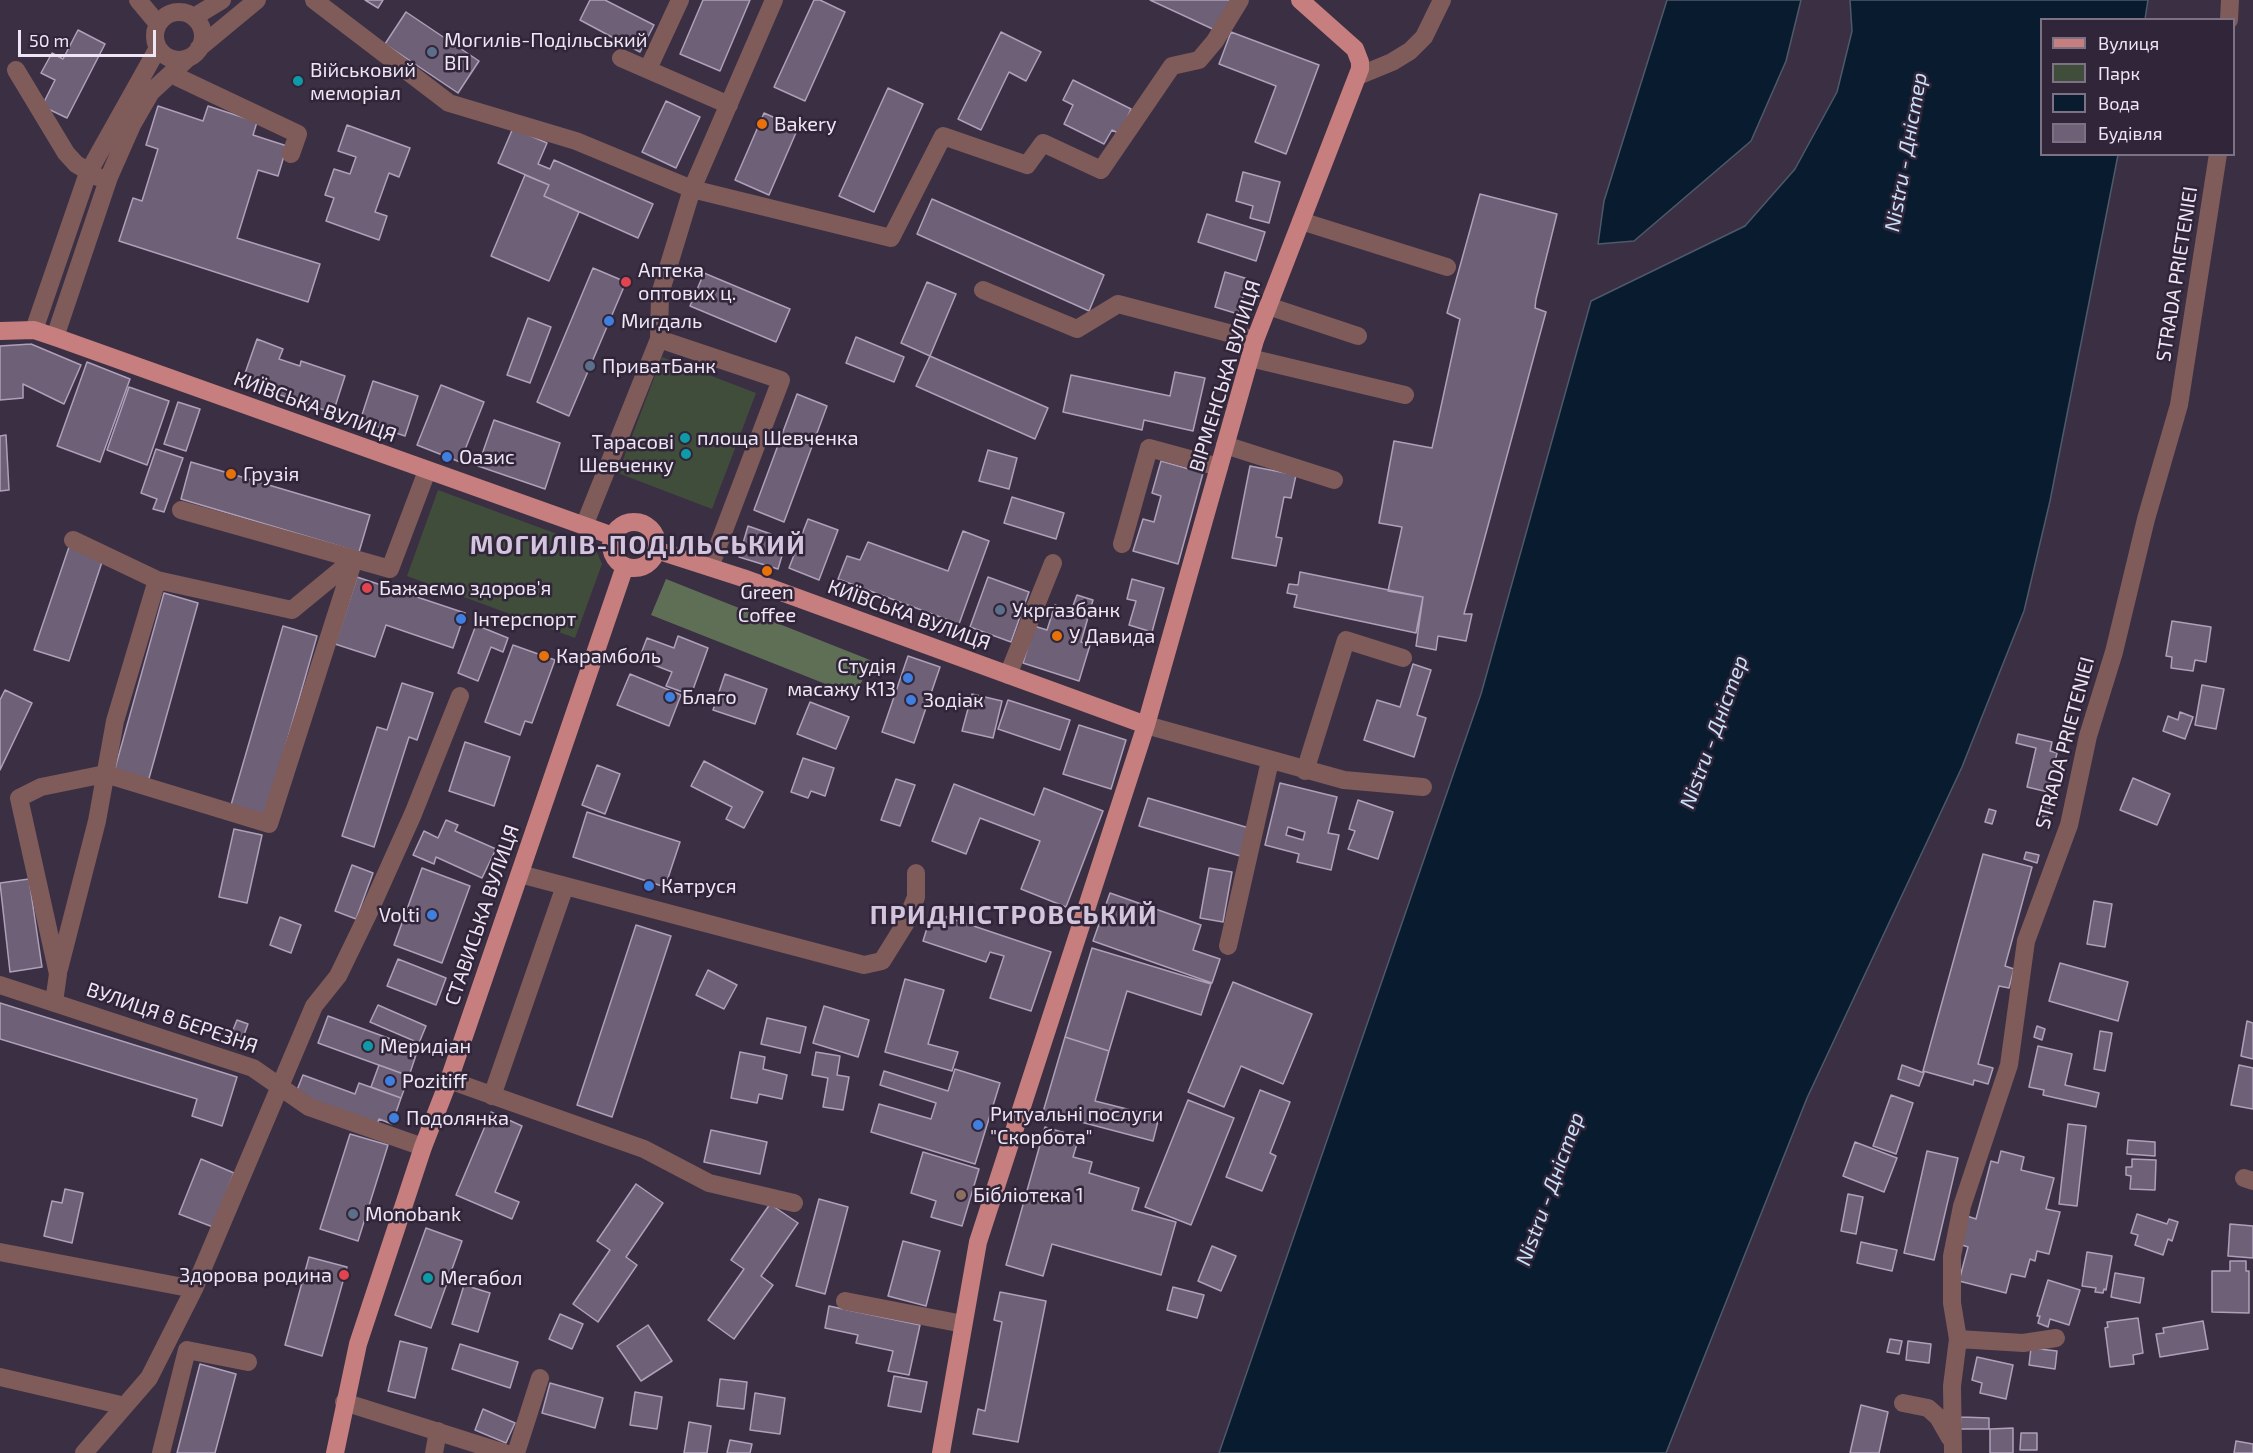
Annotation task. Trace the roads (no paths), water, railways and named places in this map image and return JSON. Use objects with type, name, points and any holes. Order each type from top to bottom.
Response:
[{"type":"main road","points":[[1300,0],[1354,49],[1360,62],[1358,76]]},
{"type":"main road","name":"ВІРМЕНСЬКА ВУЛИЦЯ","points":[[941,1453],[981,1231],[1146,725],[1255,340],[1358,76]]},
{"type":"main road","name":"КИЇВСЬКА ВУЛИЦЯ","points":[[0,331],[34,330],[55,337],[613,536]]},
{"type":"main road","points":[[638,523],[651,529],[655,536],[656,550],[649,562],[643,566],[625,566],[612,551],[613,536],[623,525],[638,523]]},
{"type":"main road","name":"КИЇВСЬКА ВУЛИЦЯ","points":[[656,550],[710,567],[1146,725]]},
{"type":"main road","name":"СТАВИСЬКА ВУЛИЦЯ","points":[[335,1453],[358,1344],[423,1147],[449,1080],[625,566]]},
{"type":"street","points":[[138,0],[158,24]]},
{"type":"street","points":[[194,17],[222,0]]},
{"type":"street","points":[[55,337],[107,182],[132,125],[152,92],[256,0]]},
{"type":"street","points":[[314,0],[449,103],[576,141],[692,189],[891,238],[943,136],[1027,165],[1043,143],[1101,170],[1172,66],[1199,60],[1215,41],[1240,0]]},
{"type":"street","points":[[648,69],[680,0]]},
{"type":"street","points":[[584,526],[659,339],[660,294],[692,189],[774,0]]},
{"type":"street","points":[[1358,76],[1392,62],[1410,51],[1424,37],[1442,0]]},
{"type":"street","points":[[2229,18],[2230,0]]},
{"type":"street","points":[[178,12],[194,17],[202,32],[194,53],[175,59],[158,48],[155,40],[158,24],[163,18],[178,12]]},
{"type":"street","points":[[34,330],[88,172],[158,48]]},
{"type":"street","points":[[621,57],[729,105]]},
{"type":"street","points":[[16,70],[66,153],[75,164],[107,182]]},
{"type":"street","points":[[171,74],[298,134],[291,154]]},
{"type":"street","name":"STRADA PRIETENIEI","points":[[1953,1452],[1952,1386],[1958,1339],[1952,1303],[1952,1256],[1962,1206],[2009,1065],[2026,942],[2069,825],[2088,736],[2114,652],[2146,519],[2179,405],[2218,156]]},
{"type":"street","points":[[1301,221],[1447,267]]},
{"type":"street","points":[[983,290],[1077,328],[1118,304],[1255,340]]},
{"type":"street","points":[[1268,306],[1358,336]]},
{"type":"street","points":[[659,339],[781,380],[710,567]]},
{"type":"street","points":[[1250,358],[1405,395]]},
{"type":"street","points":[[1225,446],[1334,480]]},
{"type":"street","points":[[1122,544],[1149,448],[1219,467]]},
{"type":"street","points":[[181,510],[390,569],[427,471]]},
{"type":"street","points":[[73,540],[157,580],[292,609],[354,559]]},
{"type":"street","points":[[58,974],[19,798],[41,787],[105,774],[269,824],[354,559]]},
{"type":"street","points":[[1008,675],[1053,563]]},
{"type":"street","points":[[54,1002],[58,974],[97,821],[115,721],[157,580]]},
{"type":"street","points":[[1305,771],[1346,640],[1403,658]]},
{"type":"street","points":[[84,1453],[149,1378],[194,1289],[315,1006],[338,976],[369,912],[413,814],[460,696]]},
{"type":"street","points":[[1146,725],[1344,780],[1423,787]]},
{"type":"street","points":[[1228,946],[1270,761]]},
{"type":"street","points":[[520,874],[864,965],[882,961],[905,924],[916,897],[916,873]]},
{"type":"street","points":[[492,1096],[565,886]]},
{"type":"street","name":"ВУЛИЦЯ 8 БЕРЕЗНЯ","points":[[0,985],[253,1068],[281,1085],[309,1107],[423,1147]]},
{"type":"street","points":[[449,1080],[644,1149],[710,1183],[794,1203]]},
{"type":"street","points":[[0,1252],[194,1289]]},
{"type":"street","points":[[845,1301],[963,1324]]},
{"type":"street","points":[[1958,1339],[2023,1343],[2056,1338]]},
{"type":"street","points":[[161,1453],[187,1350],[248,1362]]},
{"type":"street","points":[[0,1377],[125,1406]]},
{"type":"street","points":[[516,1453],[540,1378]]},
{"type":"street","points":[[344,1402],[505,1453]]},
{"type":"street","name":"STRADA PRIETENIEI","points":[[1903,1402],[1928,1408],[1938,1417],[1949,1437],[1953,1452]]},
{"type":"street","points":[[434,1453],[438,1431]]},
{"type":"water","points":[[1667,0],[1801,0],[1786,61],[1751,141],[1634,241],[1598,244],[1604,201]]},
{"type":"water","name":"Nistru - Дністер","points":[[1850,0],[2148,0],[2145,18],[2040,18],[2040,156],[2118,156],[2050,501],[2024,611],[1962,767],[1807,1098],[1666,1453],[1219,1453],[1481,694],[1591,301],[1745,226],[1795,169],[1837,92],[1852,31]]},
{"type":"place","name":"Могилів-Подільський ВП","points":[[432,52]]},
{"type":"place","name":"Військовий меморіал","points":[[298,81]]},
{"type":"place","name":"Bakery","points":[[762,124]]},
{"type":"place","name":"Аптека оптових ц.","points":[[626,282]]},
{"type":"place","name":"Мигдаль","points":[[609,321]]},
{"type":"place","name":"ПриватБанк","points":[[590,366]]},
{"type":"place","name":"площа Шевченка","points":[[685,438]]},
{"type":"place","name":"Тарасові Шевченку","points":[[686,454]]},
{"type":"place","name":"Оазис","points":[[447,457]]},
{"type":"place","name":"Грузія","points":[[231,474]]},
{"type":"place","name":"Green Coffee","points":[[767,571]]},
{"type":"place","name":"Бажаємо здоров'я","points":[[367,588]]},
{"type":"place","name":"Укргазбанк","points":[[1000,610]]},
{"type":"place","name":"Інтерспорт","points":[[461,619]]},
{"type":"place","name":"У Давида","points":[[1057,636]]},
{"type":"place","name":"Карамболь","points":[[544,656]]},
{"type":"place","name":"Студія масажу К13","points":[[908,678]]},
{"type":"place","name":"Благо","points":[[670,697]]},
{"type":"place","name":"Зодіак","points":[[911,700]]},
{"type":"place","name":"Катруся","points":[[649,886]]},
{"type":"place","name":"Volti","points":[[432,915]]},
{"type":"place","name":"Меридіан","points":[[368,1046]]},
{"type":"place","name":"Pozitiff","points":[[390,1081]]},
{"type":"place","name":"Подолянка","points":[[394,1118]]},
{"type":"place","name":"Ритуальні послуги \"Скорбота\"","points":[[978,1125]]},
{"type":"place","name":"Бібліотека 1","points":[[961,1195]]},
{"type":"place","name":"Monobank","points":[[353,1214]]},
{"type":"place","name":"Здорова родина","points":[[344,1275]]},
{"type":"place","name":"Мегабол","points":[[428,1278]]},
{"type":"district","name":"МОГИЛІВ-ПОДІЛЬСЬКИЙ","points":[[638,545]]},
{"type":"district","name":"ПРИДНІСТРОВСЬКИЙ","points":[[1014,915]]}]
